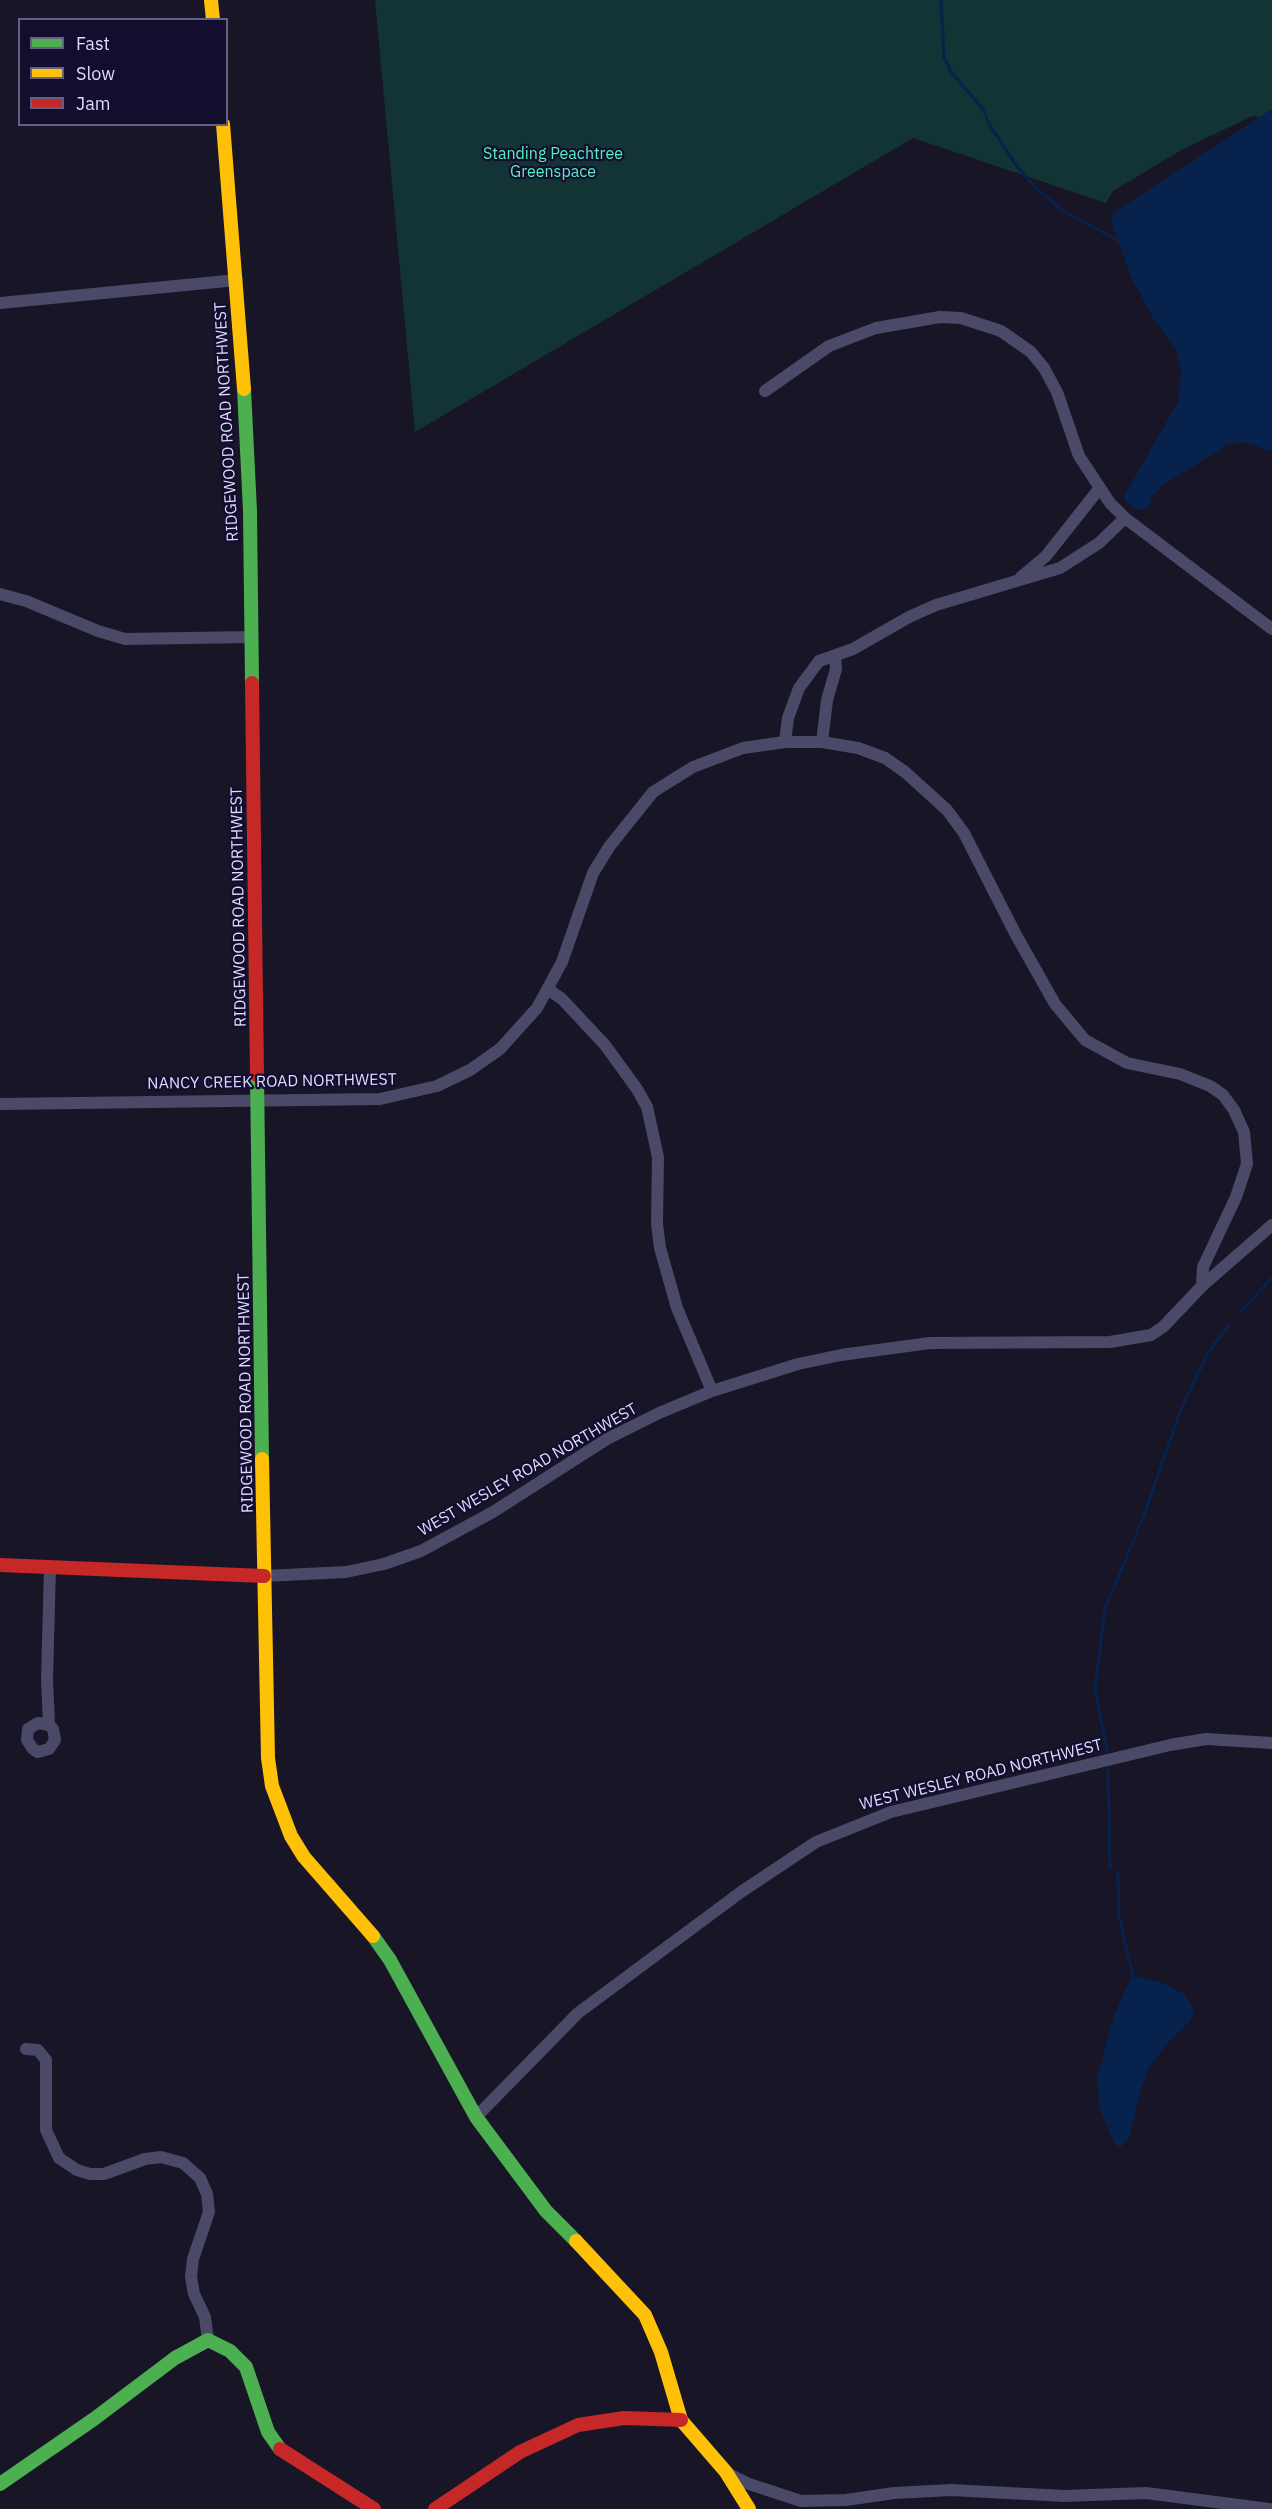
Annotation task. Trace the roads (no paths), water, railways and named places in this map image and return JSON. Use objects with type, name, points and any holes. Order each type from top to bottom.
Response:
[{"type":"street","points":[[211,0],[213,18]]},
{"type":"street","name":"RIDGEWOOD ROAD NORTHWEST","points":[[223,126],[237,280],[250,511],[267,1758],[272,1786],[280,1813],[304,1857],[390,1960],[476,2117],[546,2211],[621,2287],[645,2315],[661,2352],[681,2420],[688,2431],[726,2472],[748,2509]]},
{"type":"street","points":[[0,303],[237,280]]},
{"type":"street","points":[[765,391],[829,346],[876,328],[940,317],[982,322],[1017,340],[1044,368],[1057,392],[1079,456],[1098,489],[1125,518],[1272,629]]},
{"type":"street","points":[[1020,578],[1046,556],[1098,489]]},
{"type":"street","points":[[785,742],[788,718],[799,688],[819,662],[853,649],[909,616],[1020,578],[1044,573],[1074,561],[1099,543],[1125,518]]},
{"type":"street","points":[[0,594],[26,601],[98,632],[125,639],[250,637]]},
{"type":"street","points":[[822,742],[827,700],[836,669],[835,656]]},
{"type":"street","name":"NANCY CREEK ROAD NORTHWEST","points":[[0,1104],[380,1099],[437,1086],[470,1070],[500,1049],[526,1023],[549,990],[562,962],[593,873],[609,847],[644,801],[666,783],[711,758],[743,748],[785,742],[822,742],[858,748],[885,758],[904,771],[947,810],[964,833],[1016,935],[1055,1004],[1086,1040],[1127,1063],[1180,1074],[1210,1086],[1223,1095],[1234,1110],[1244,1131],[1247,1164],[1236,1197],[1203,1267],[1202,1286]]},
{"type":"street","points":[[549,990],[562,999],[605,1045],[638,1089],[647,1107],[658,1157],[657,1224],[660,1248],[677,1308],[712,1391]]},
{"type":"street","name":"WEST WESLEY ROAD NORTHWEST","points":[[0,1565],[264,1576],[346,1572],[384,1564],[421,1551],[493,1512],[607,1439],[659,1413],[712,1391],[798,1364],[894,1347],[969,1341],[1110,1342],[1138,1339],[1163,1328],[1202,1286],[1272,1225]]},
{"type":"street","points":[[49,1725],[47,1679],[50,1567]]},
{"type":"street","name":"WEST WESLEY ROAD NORTHWEST","points":[[476,2117],[578,2013],[741,1892],[816,1842],[891,1812],[1170,1745],[1206,1739],[1272,1743]]},
{"type":"street","points":[[26,2049],[38,2050],[46,2060],[46,2130],[59,2158],[77,2170],[97,2174],[144,2159],[162,2157],[183,2163],[200,2178],[207,2194],[209,2212],[193,2259],[191,2277],[194,2294],[205,2317],[208,2340]]},
{"type":"street","points":[[0,2484],[94,2419],[175,2358],[200,2342],[208,2340],[230,2351],[246,2367],[253,2380],[268,2433],[282,2452],[374,2509]]},
{"type":"street","points":[[435,2509],[520,2452],[579,2425],[624,2418],[681,2420]]},
{"type":"street","points":[[726,2472],[749,2484],[788,2498],[819,2501],[951,2490],[1064,2496],[1146,2493],[1269,2509]]},
{"type":"street","points":[[787,2509],[819,2501]]},
{"type":"water","points":[[1272,109],[1272,452],[1245,442],[1227,445],[1162,486],[1152,496],[1148,508],[1136,510],[1125,501],[1124,496],[1178,402],[1181,370],[1176,349],[1153,318],[1130,275],[1111,221],[1114,213]]},
{"type":"water","points":[[1135,1976],[1166,1984],[1184,1994],[1194,2010],[1190,2021],[1166,2045],[1149,2068],[1140,2092],[1130,2136],[1121,2147],[1115,2145],[1100,2110],[1097,2078],[1114,2015],[1131,1978]]},
{"type":"waterway","points":[[941,0],[944,57],[951,72],[983,109],[989,124],[1016,165],[1038,190],[1063,211],[1117,240]]},
{"type":"waterway","points":[[1240,1312],[1272,1278]]},
{"type":"waterway","points":[[1107,1750],[1095,1689],[1105,1608],[1143,1518],[1181,1409],[1209,1351],[1229,1325]]},
{"type":"waterway","points":[[1108,1770],[1110,1868]]},
{"type":"waterway","points":[[1118,1871],[1119,1916],[1133,1977]]},
{"type":"park label","name":"Standing Peachtree Greenspace","points":[[553,163]]}]
